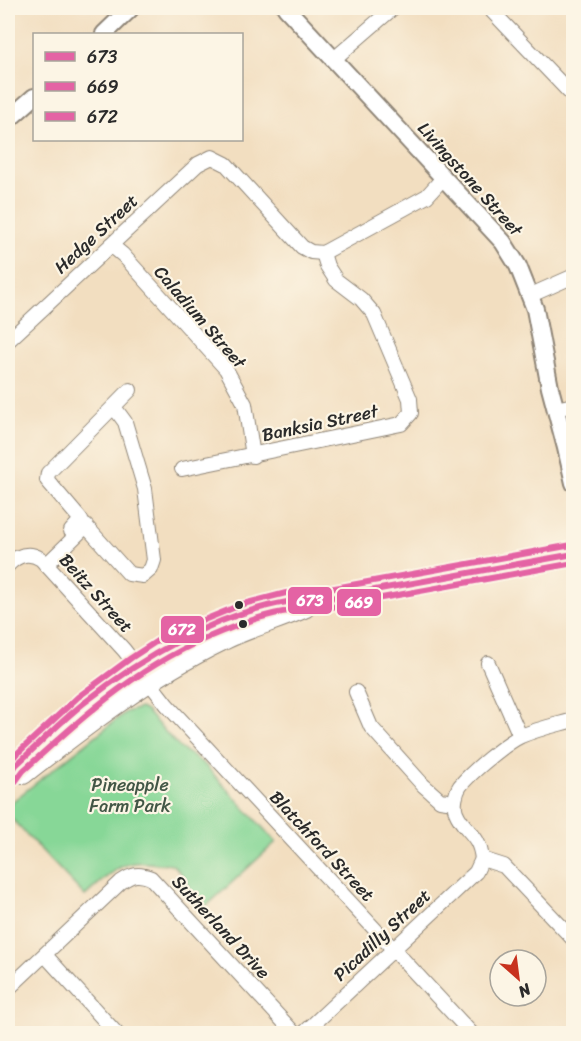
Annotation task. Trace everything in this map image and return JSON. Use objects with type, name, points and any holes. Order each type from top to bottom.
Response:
[{"type":"main road","points":[[8,777],[16,765],[83,704],[136,665],[201,630],[245,613],[287,602],[319,600],[573,555]]},
{"type":"main road","points":[[8,782],[23,774],[148,682],[224,639],[290,615],[319,600]]},
{"type":"street","points":[[105,33],[131,8]]},
{"type":"street","name":"Livingstone Street","points":[[286,8],[503,242],[518,266],[531,295],[573,483]]},
{"type":"street","points":[[334,59],[393,8]]},
{"type":"street","points":[[489,8],[573,97]]},
{"type":"street","points":[[8,120],[33,98]]},
{"type":"street","name":"Hedge Street","points":[[8,341],[198,164],[212,157],[226,164],[302,247],[311,252],[323,253]]},
{"type":"street","points":[[323,253],[427,196],[443,178]]},
{"type":"street","name":"Caladium Street","points":[[111,245],[123,255],[226,369],[245,405],[253,456]]},
{"type":"street","name":"Banksia Street","points":[[183,469],[401,424],[411,413],[410,399],[374,314],[361,298],[336,280],[327,266],[323,253]]},
{"type":"street","points":[[531,295],[573,276]]},
{"type":"street","points":[[44,562],[81,520],[51,487],[47,480],[48,473],[130,390]]},
{"type":"street","points":[[555,409],[573,405]]},
{"type":"street","points":[[44,562],[86,526],[129,574],[143,576],[151,569],[154,552],[149,532],[145,489],[126,422],[114,407]]},
{"type":"street","name":"Beitz Street","points":[[8,565],[21,555],[29,554],[44,562],[136,665],[148,682]]},
{"type":"street","points":[[488,663],[520,736]]},
{"type":"street","name":"Blatchford Street","points":[[148,682],[472,1034]]},
{"type":"street","points":[[356,692],[371,727],[423,785],[440,800],[454,802]]},
{"type":"street","points":[[573,720],[520,736],[498,751],[459,787],[454,802],[456,812],[481,848],[482,859],[504,866],[573,940]]},
{"type":"street","name":"Picadilly Street","points":[[303,1034],[476,872],[482,859]]},
{"type":"street","name":"Sutherland Drive","points":[[8,989],[121,882],[129,876],[144,875],[152,878],[295,1034]]},
{"type":"street","points":[[45,955],[117,1034]]},
{"type":"green space","name":"Pineapple Farm Park","points":[[140,708],[146,711],[180,748],[204,764],[276,842],[202,910],[189,896],[189,885],[176,868],[169,863],[145,862],[125,865],[109,874],[85,896],[8,815],[8,805],[126,712]]},
{"type":"transit line","name":"672","points":[[8,762],[78,697],[131,658],[157,641],[243,604],[286,593],[318,591],[572,545]]},
{"type":"transit line","name":"673","points":[[8,777],[16,765],[84,703],[129,670],[180,641],[233,617],[287,602],[319,600],[574,554]]},
{"type":"transit line","name":"669","points":[[15,782],[23,771],[47,749],[116,691],[166,658],[223,631],[280,612],[321,609],[574,563]]}]
